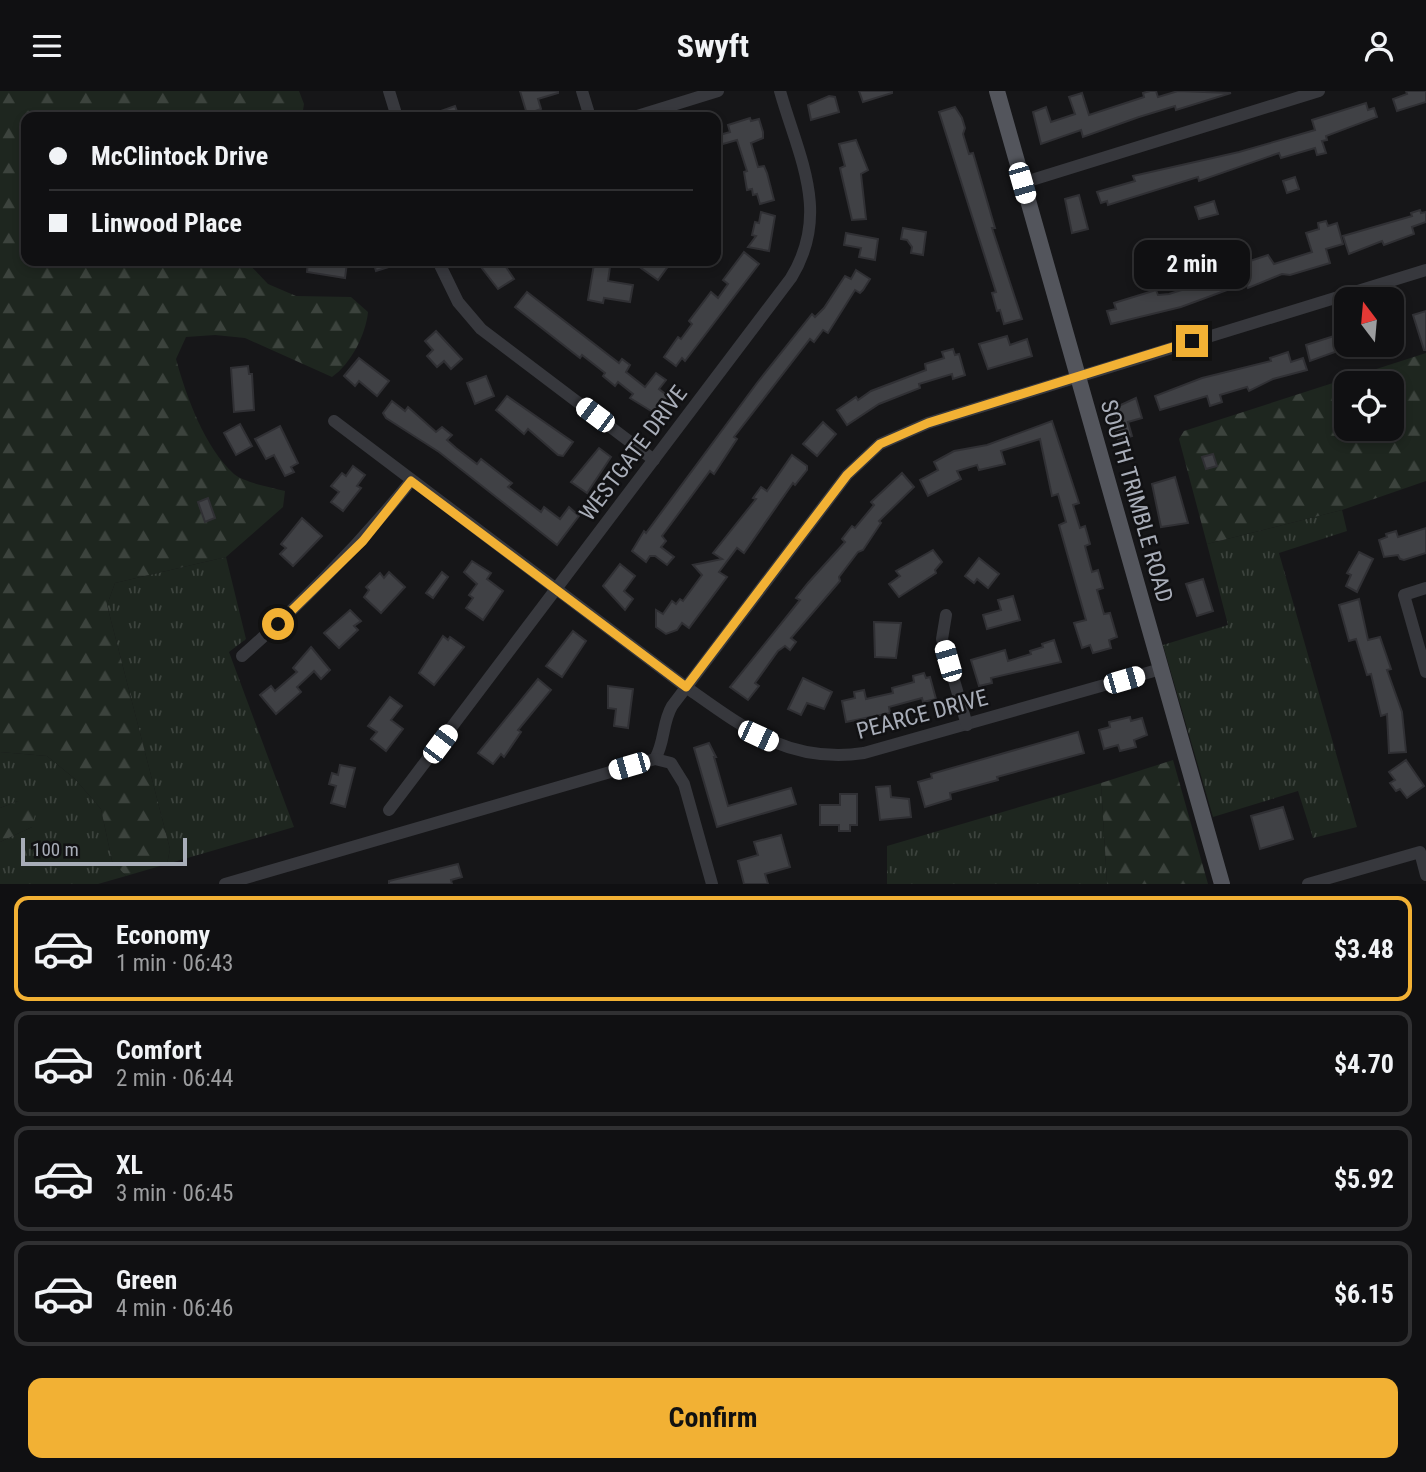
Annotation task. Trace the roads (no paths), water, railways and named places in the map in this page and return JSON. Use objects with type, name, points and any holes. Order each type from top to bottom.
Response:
[{"type":"main road","name":"SOUTH TRIMBLE ROAD","points":[[996,91],[1222,884]]},
{"type":"street","points":[[389,91],[395,112]]},
{"type":"street","points":[[582,91],[588,112]]},
{"type":"street","points":[[650,112],[718,91]]},
{"type":"street","name":"WESTGATE DRIVE","points":[[389,810],[791,278],[804,256],[810,235],[811,199],[780,91]]},
{"type":"street","points":[[1022,183],[1319,91]]},
{"type":"street","points":[[440,266],[454,295],[481,329],[654,460]]},
{"type":"street","points":[[655,759],[660,750],[668,714],[686,687],[847,475],[867,454],[907,430],[1426,270]]},
{"type":"street","name":"PEARCE DRIVE","points":[[334,421],[686,687],[758,736],[786,749],[827,756],[864,753],[1161,669]]},
{"type":"street","points":[[242,656],[328,577],[411,481]]},
{"type":"street","points":[[1426,588],[1404,595],[1426,672]]},
{"type":"street","points":[[946,615],[942,639],[967,725]]},
{"type":"street","points":[[225,884],[655,759],[671,763],[682,778],[712,884]]},
{"type":"street","points":[[1308,884],[1420,852],[1426,874]]}]
